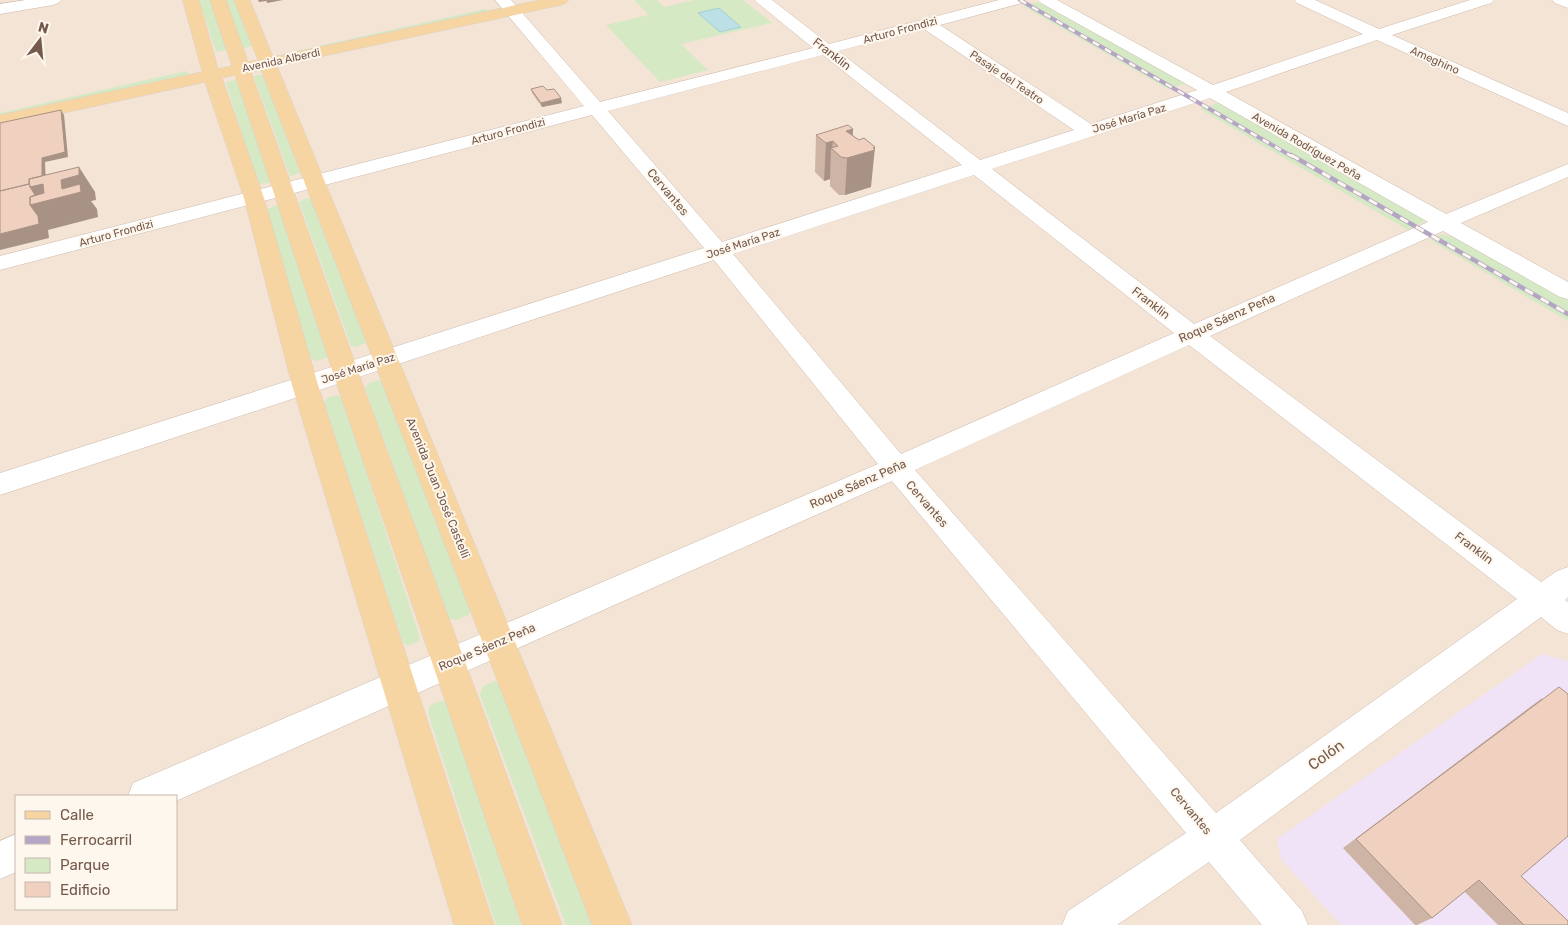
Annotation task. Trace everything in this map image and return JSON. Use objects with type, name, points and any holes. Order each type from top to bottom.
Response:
[{"type":"main road","points":[[191,0],[211,69],[254,198],[305,385],[474,925]]},
{"type":"main road","points":[[218,0],[252,61]]},
{"type":"main road","points":[[242,0],[252,61],[284,190],[345,372],[542,925]]},
{"type":"main road","name":"Avenida Alberdi","points":[[0,107],[252,61],[509,3],[562,0]]},
{"type":"main road","name":"Avenida Juan José Castelli","points":[[252,61],[316,182],[612,925]]},
{"type":"main road","name":"Avenida Alberdi","points":[[0,121],[211,69]]},
{"type":"street","points":[[0,10],[53,0]]},
{"type":"street","name":"Franklin","points":[[762,0],[1190,333],[1559,600]]},
{"type":"street","name":"Arturo Frondizi","points":[[0,264],[1017,0]]},
{"type":"street","name":"Avenida Rodríguez Peña","points":[[1046,0],[1212,91],[1568,292]]},
{"type":"street","name":"Ameghino","points":[[1302,0],[1568,120]]},
{"type":"street","name":"José María Paz","points":[[0,484],[1212,91],[1378,34],[1486,0]]},
{"type":"street","points":[[1560,0],[1568,3]]},
{"type":"street","name":"Cervantes","points":[[509,3],[718,251],[896,467],[1288,925]]},
{"type":"street","name":"Pasaje del Teatro","points":[[926,23],[1088,130]]},
{"type":"street","name":"Roque Sáenz Peña","points":[[148,795],[896,467],[1190,333],[1568,170]]},
{"type":"street","name":"Colón","points":[[1082,925],[1559,600]]},
{"type":"street","points":[[0,860],[15,853]]},
{"type":"shaded area","points":[[0,0],[1568,0],[1568,925],[0,925]]},
{"type":"shaded area","points":[[1542,654],[1568,661],[1568,925],[1341,925],[1281,859],[1277,839]]},
{"type":"green space","points":[[199,0],[210,0],[227,50],[216,52]]},
{"type":"green space","points":[[224,0],[234,0],[252,46],[243,48]]},
{"type":"green space","points":[[634,0],[657,0],[664,7],[694,0],[743,0],[772,23],[681,44],[708,70],[660,82],[606,25],[649,15]]},
{"type":"green space","points":[[1038,2],[1187,83],[1168,89],[1023,6]]},
{"type":"green space","points":[[485,9],[490,12],[285,56],[284,54]]},
{"type":"green space","points":[[186,71],[190,75],[0,118],[0,113]]},
{"type":"green space","points":[[255,75],[263,75],[301,173],[290,176],[254,77]]},
{"type":"green space","points":[[234,80],[237,81],[270,181],[268,183],[258,184],[226,83]]},
{"type":"green space","points":[[1221,102],[1426,220],[1408,230],[1200,109]]},
{"type":"green space","points":[[307,198],[311,199],[367,342],[356,347],[351,346],[299,202]]},
{"type":"green space","points":[[277,205],[329,352],[327,358],[315,361],[309,358],[266,210]]},
{"type":"green space","points":[[1442,234],[1454,237],[1568,301],[1568,321],[1430,240]]},
{"type":"green space","points":[[379,380],[383,382],[471,609],[469,615],[456,620],[449,619],[365,388],[369,383]]},
{"type":"green space","points":[[337,395],[342,397],[419,635],[419,641],[409,646],[403,643],[324,403],[327,398]]},
{"type":"green space","points":[[495,681],[504,685],[596,925],[566,925],[480,695],[483,686]]},
{"type":"green space","points":[[440,701],[449,703],[521,925],[496,925],[428,713],[430,705]]},
{"type":"water","points":[[719,8],[741,27],[720,32],[698,13]]},
{"type":"building","points":[[543,86],[547,90],[554,89],[561,98],[541,103],[531,89]]},
{"type":"building","points":[[61,110],[65,152],[42,158],[42,176],[29,179],[29,184],[0,191],[0,123]]},
{"type":"building","points":[[848,125],[853,129],[846,131],[859,140],[864,138],[875,147],[873,148],[875,150],[847,158],[841,157],[831,148],[838,146],[833,141],[826,143],[816,135]]},
{"type":"building","points":[[79,167],[79,175],[61,180],[62,189],[80,184],[81,192],[30,205],[30,197],[44,193],[43,184],[30,187],[29,179]]},
{"type":"building","points":[[29,184],[35,195],[30,197],[30,205],[38,216],[39,224],[0,234],[0,191]]},
{"type":"building","points":[[1559,687],[1568,694],[1568,836],[1521,876],[1568,921],[1568,925],[1524,925],[1479,880],[1432,918],[1356,839]]},
{"type":"railway","points":[[1020,0],[1293,157]]},
{"type":"railway","points":[[1291,155],[1568,314]]}]
